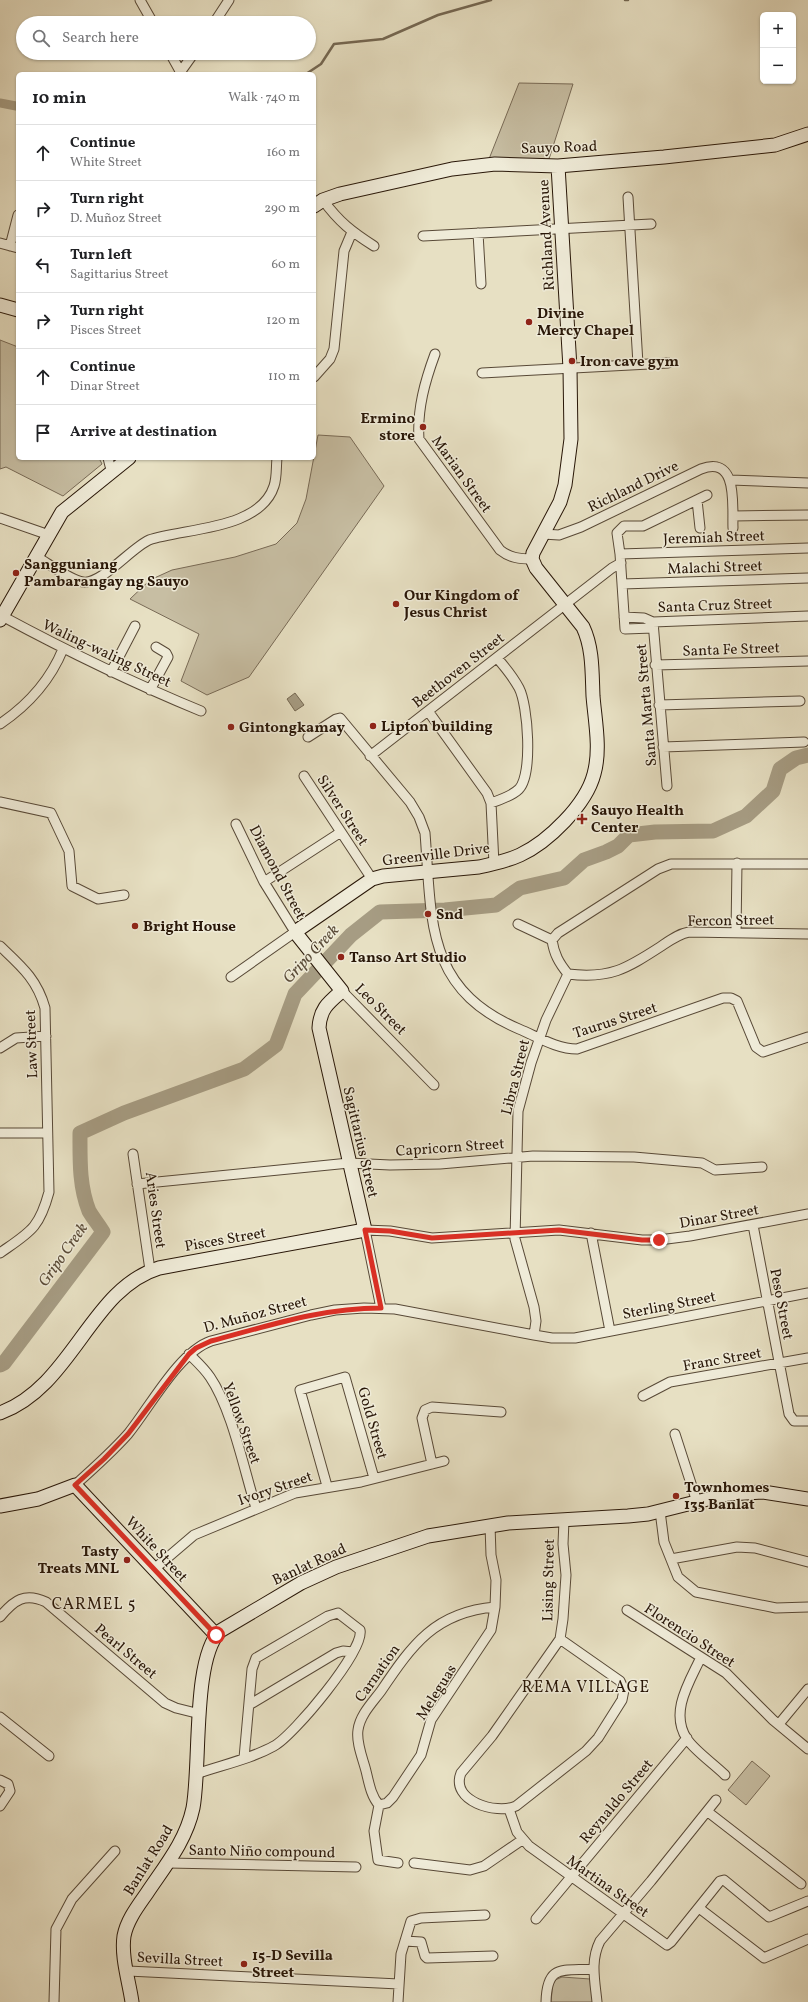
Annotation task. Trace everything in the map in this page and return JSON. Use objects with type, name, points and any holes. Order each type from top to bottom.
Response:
[{"type":"street","points":[[140,0],[149,16]]},
{"type":"street","points":[[218,16],[228,0]]},
{"type":"street","points":[[174,60],[180,72]]},
{"type":"street","points":[[181,72],[189,60]]},
{"type":"street","name":"Sauyo Road","points":[[319,203],[358,189],[452,169],[495,164],[558,166],[664,157],[768,146],[784,143],[808,134]]},
{"type":"street","name":"Richland Avenue","points":[[532,559],[535,547],[560,502],[565,485],[571,440],[570,368],[558,166]]},
{"type":"street","points":[[628,197],[638,364]]},
{"type":"street","points":[[319,203],[352,232],[374,246]]},
{"type":"street","points":[[423,236],[651,224]]},
{"type":"street","points":[[0,243],[14,247],[16,230]]},
{"type":"street","points":[[316,375],[330,359],[334,349],[344,251],[352,232]]},
{"type":"street","points":[[478,233],[481,284]]},
{"type":"street","points":[[0,305],[16,309]]},
{"type":"street","name":"Marian Street","points":[[435,354],[424,384],[418,426],[419,439],[500,550],[506,555],[514,558],[532,559]]},
{"type":"street","points":[[482,372],[668,363]]},
{"type":"street","points":[[108,460],[113,471]]},
{"type":"street","points":[[1,618],[62,512],[127,460]]},
{"type":"street","points":[[37,557],[82,582],[94,581],[139,544],[149,540],[212,528],[253,511],[266,500],[274,486],[278,460]]},
{"type":"street","name":"Richland Drive","points":[[543,534],[559,535],[581,527],[706,467],[718,467],[723,470],[731,480]]},
{"type":"street","points":[[733,528],[731,480],[808,483]]},
{"type":"street","points":[[624,617],[621,563],[617,533],[624,526],[643,526],[707,495]]},
{"type":"street","points":[[697,500],[700,528]]},
{"type":"street","points":[[733,516],[808,515]]},
{"type":"street","points":[[0,518],[49,535]]},
{"type":"street","name":"Jeremiah Street","points":[[620,554],[808,548]]},
{"type":"street","name":"Greenville Drive","points":[[231,977],[372,879],[383,876],[428,873],[494,864],[530,849],[577,808],[585,796],[594,775],[598,751],[589,645],[583,627],[536,568],[532,559]]},
{"type":"street","name":"Beethoven Street","points":[[370,756],[612,568],[621,563]]},
{"type":"street","name":"Malachi Street","points":[[622,584],[808,578]]},
{"type":"street","name":"Santa Cruz Street","points":[[653,625],[644,618],[624,617],[625,628],[808,616]]},
{"type":"street","name":"Waling-waling Street","points":[[1,618],[150,690],[201,711]]},
{"type":"street","name":"Santa Marta Street","points":[[653,625],[655,666],[667,786]]},
{"type":"street","points":[[112,672],[135,626]]},
{"type":"street","points":[[150,690],[168,657],[166,652],[156,647]]},
{"type":"street","points":[[0,724],[30,700],[43,684],[63,649]]},
{"type":"street","points":[[491,803],[506,797],[518,789],[526,777],[528,758],[524,706],[520,689],[497,658]]},
{"type":"street","name":"Santa Fe Street","points":[[655,666],[808,661]]},
{"type":"street","points":[[659,705],[800,701]]},
{"type":"street","points":[[428,711],[478,779],[491,803],[494,864]]},
{"type":"street","name":"Taurus Street","points":[[308,736],[340,718],[370,756],[410,802],[419,817],[425,833],[434,934],[441,956],[458,987],[487,1013],[539,1038],[568,1049],[588,1046],[723,998],[731,998],[737,1001],[756,1047],[763,1052],[808,1037]]},
{"type":"street","points":[[664,747],[804,742]]},
{"type":"street","name":"Silver Street","points":[[304,776],[372,879]]},
{"type":"street","points":[[0,802],[51,813],[69,851],[72,886],[98,899],[124,895]]},
{"type":"street","name":"Diamond Street","points":[[236,824],[264,882],[295,932]]},
{"type":"street","points":[[264,882],[341,832]]},
{"type":"street","points":[[568,974],[560,964],[553,951],[552,940],[558,933],[658,869],[671,864],[684,863],[808,864]]},
{"type":"street","points":[[736,932],[738,863]]},
{"type":"street","points":[[518,924],[552,940]]},
{"type":"street","name":"Leo Street","points":[[295,932],[342,991],[434,1085]]},
{"type":"street","name":"Fercon Street","points":[[568,974],[596,976],[614,973],[631,966],[683,933],[736,932],[808,934]]},
{"type":"street","name":"Law Street","points":[[0,946],[30,975],[41,992],[46,1008],[49,1192],[44,1211],[33,1230],[0,1253]]},
{"type":"street","name":"Libra Street","points":[[534,1335],[536,1321],[534,1307],[515,1239],[518,1111],[539,1038],[568,974]]},
{"type":"street","name":"Sagittarius Street","points":[[342,991],[325,1007],[320,1016],[319,1028],[365,1230],[381,1308]]},
{"type":"street","points":[[0,1048],[16,1038],[46,1036]]},
{"type":"street","points":[[0,1133],[47,1133]]},
{"type":"street","name":"Aries Street","points":[[134,1154],[150,1270]]},
{"type":"street","name":"Capricorn Street","points":[[138,1184],[349,1164],[434,1164],[517,1157],[634,1157],[702,1163],[715,1170],[762,1167]]},
{"type":"street","name":"Dinar Street","points":[[515,1232],[559,1230],[642,1240],[659,1240],[690,1236],[808,1214]]},
{"type":"street","name":"Peso Street","points":[[753,1225],[779,1364],[791,1418],[794,1421],[808,1421]]},
{"type":"street","name":"Pisces Street","points":[[0,1412],[21,1404],[42,1387],[115,1296],[136,1277],[150,1270],[365,1230],[390,1231],[432,1238],[515,1232]]},
{"type":"street","points":[[591,1233],[610,1331]]},
{"type":"street","name":"Sterling Street","points":[[534,1335],[552,1338],[575,1338],[808,1293]]},
{"type":"street","name":"D. Muñoz Street","points":[[0,1506],[38,1499],[75,1485],[104,1459],[128,1434],[189,1354],[196,1348],[211,1341],[335,1310],[381,1308],[534,1335]]},
{"type":"street","name":"Yellow Street","points":[[189,1354],[210,1377],[218,1391],[227,1412],[256,1508]]},
{"type":"street","name":"Franc Street","points":[[643,1396],[670,1382],[808,1358]]},
{"type":"street","name":"Gold Street","points":[[327,1486],[300,1390],[345,1378],[374,1478]]},
{"type":"street","points":[[432,1464],[422,1418],[424,1410],[432,1407],[501,1412]]},
{"type":"street","points":[[675,1434],[697,1502]]},
{"type":"street","name":"Ivory Street","points":[[153,1570],[194,1534],[295,1493],[327,1486],[352,1484],[444,1461]]},
{"type":"street","name":"White Street","points":[[75,1485],[153,1570],[216,1635]]},
{"type":"street","name":"Banlat Road","points":[[132,2002],[124,1946],[128,1924],[135,1910],[168,1863],[184,1837],[193,1808],[205,1662],[216,1635],[228,1625],[301,1583],[336,1567],[428,1536],[490,1525],[622,1517],[660,1511],[728,1494],[763,1492],[808,1499]]},
{"type":"street","points":[[660,1511],[664,1542],[678,1577],[696,1592],[776,1608],[808,1607]]},
{"type":"street","name":"Lising Street","points":[[560,1639],[566,1575],[563,1544],[564,1520]]},
{"type":"street","name":"Meleguas","points":[[379,1805],[387,1803],[393,1798],[421,1755],[431,1720],[491,1630],[495,1607],[496,1580],[491,1555],[490,1525]]},
{"type":"street","points":[[671,1559],[736,1547],[754,1548],[808,1562]]},
{"type":"street","name":"Pearl Street","points":[[0,1617],[14,1602],[22,1598],[37,1598],[46,1602],[165,1703],[176,1708],[200,1714]]},
{"type":"street","name":"Carnation","points":[[379,1805],[372,1792],[361,1752],[358,1731],[361,1720],[402,1660],[415,1644],[427,1633],[462,1613],[495,1607]]},
{"type":"street","name":"Florencio Street","points":[[627,1610],[726,1673],[750,1698],[808,1749]]},
{"type":"street","points":[[196,1774],[244,1758],[274,1746],[285,1739],[328,1690],[353,1652],[361,1633],[360,1630],[342,1616],[333,1614],[261,1655],[253,1664],[244,1758]]},
{"type":"street","points":[[560,1639],[620,1681],[624,1690],[622,1700],[598,1738],[586,1751],[516,1806],[509,1809],[488,1808],[478,1805],[467,1797],[460,1787],[459,1778],[466,1766],[492,1736],[560,1639]]},
{"type":"street","points":[[249,1705],[336,1653],[342,1651],[353,1652]]},
{"type":"street","points":[[701,1657],[682,1697],[680,1719],[687,1738],[725,1775]]},
{"type":"street","points":[[779,1724],[808,1689]]},
{"type":"street","points":[[0,1717],[49,1756]]},
{"type":"street","name":"Reynaldo Street","points":[[536,1919],[687,1738]]},
{"type":"street","points":[[0,1780],[8,1784],[10,1790],[0,1806]]},
{"type":"street","points":[[597,2002],[593,1969],[595,1950],[600,1941],[708,1812],[716,1800]]},
{"type":"street","points":[[379,1805],[374,1831],[378,1860],[398,1863]]},
{"type":"street","name":"Martina Street","points":[[509,1809],[522,1840],[570,1877],[667,1945],[720,1881],[724,1880],[769,1917],[808,1901]]},
{"type":"street","points":[[708,1812],[801,1884]]},
{"type":"street","points":[[414,1863],[470,1870],[484,1866],[522,1840]]},
{"type":"street","points":[[54,2002],[56,1929],[72,1899],[115,1851]]},
{"type":"street","name":"Santo Niño compound","points":[[168,1863],[356,1866]]},
{"type":"street","points":[[699,1908],[764,1958],[808,1938]]},
{"type":"street","points":[[398,2002],[401,1954],[411,1921],[415,1919],[485,1915]]},
{"type":"street","points":[[405,1941],[421,1942],[424,1956],[427,1958],[493,1956]]},
{"type":"street","points":[[546,2002],[547,1985],[554,1974],[561,1971],[593,1969]]},
{"type":"street","name":"Sevilla Street","points":[[128,1971],[398,1984]]},
{"type":"shaded area","points":[[519,83],[573,84],[549,159],[489,159]]},
{"type":"shaded area","points":[[0,340],[16,346],[16,460],[100,460],[102,464],[63,496],[6,467],[0,469]]},
{"type":"shaded area","points":[[318,435],[350,437],[384,486],[249,677],[207,695],[181,681],[199,634],[130,599],[150,580],[172,570],[235,557],[276,544],[297,523],[306,499],[313,460],[316,460]]},
{"type":"shaded area","points":[[295,693],[304,705],[295,711],[287,699]]},
{"type":"shaded area","points":[[752,1761],[770,1776],[746,1805],[728,1790]]},
{"type":"shaded area","points":[[562,1977],[590,1979],[593,2002],[551,2002],[553,1981]]},
{"type":"waterway","points":[[309,72],[321,64],[334,44],[383,39],[438,15],[491,0]]},
{"type":"waterway","points":[[0,103],[16,106]]},
{"type":"waterway","name":"Gripo Creek","points":[[0,1365],[4,1363],[103,1232],[89,1211],[83,1192],[80,1133],[124,1113],[244,1069],[276,1045],[295,994],[351,935],[380,912],[445,910],[496,905],[520,888],[564,878],[584,860],[618,846],[629,835],[655,832],[713,831],[746,816],[773,791],[780,769],[796,758],[808,755]]},
{"type":"place","name":"Divine Mercy Chapel","points":[[529,322]]},
{"type":"place","name":"Iron cave gym","points":[[572,361]]},
{"type":"place","name":"Ermino store","points":[[423,427]]},
{"type":"place","name":"Sangguniang Pambarangay ng Sauyo","points":[[16,573]]},
{"type":"place","name":"Our Kingdom of Jesus Christ","points":[[396,604]]},
{"type":"place","name":"Lipton building","points":[[373,726]]},
{"type":"place","name":"Gintongkamay","points":[[231,727]]},
{"type":"place","name":"Sauyo Health Center","points":[[582,819]]},
{"type":"place","name":"Snd","points":[[428,914]]},
{"type":"place","name":"Bright House","points":[[135,926]]},
{"type":"place","name":"Tanso Art Studio","points":[[341,957]]},
{"type":"place","name":"Townhomes 135 Banlat","points":[[676,1496]]},
{"type":"place","name":"Tasty Treats MNL","points":[[127,1560]]},
{"type":"place","name":"15-D Sevilla Street","points":[[244,1964]]},
{"type":"district","name":"CARMEL 5","points":[[94,1603]]},
{"type":"district","name":"REMA VILLAGE","points":[[586,1686]]},
{"type":"route","points":[[216,1635],[153,1570],[75,1485],[104,1459],[128,1434],[189,1354],[196,1348],[211,1341],[311,1315],[335,1310],[381,1308],[365,1230],[390,1231],[432,1238],[515,1232],[573,1230],[642,1240],[659,1240]]}]
